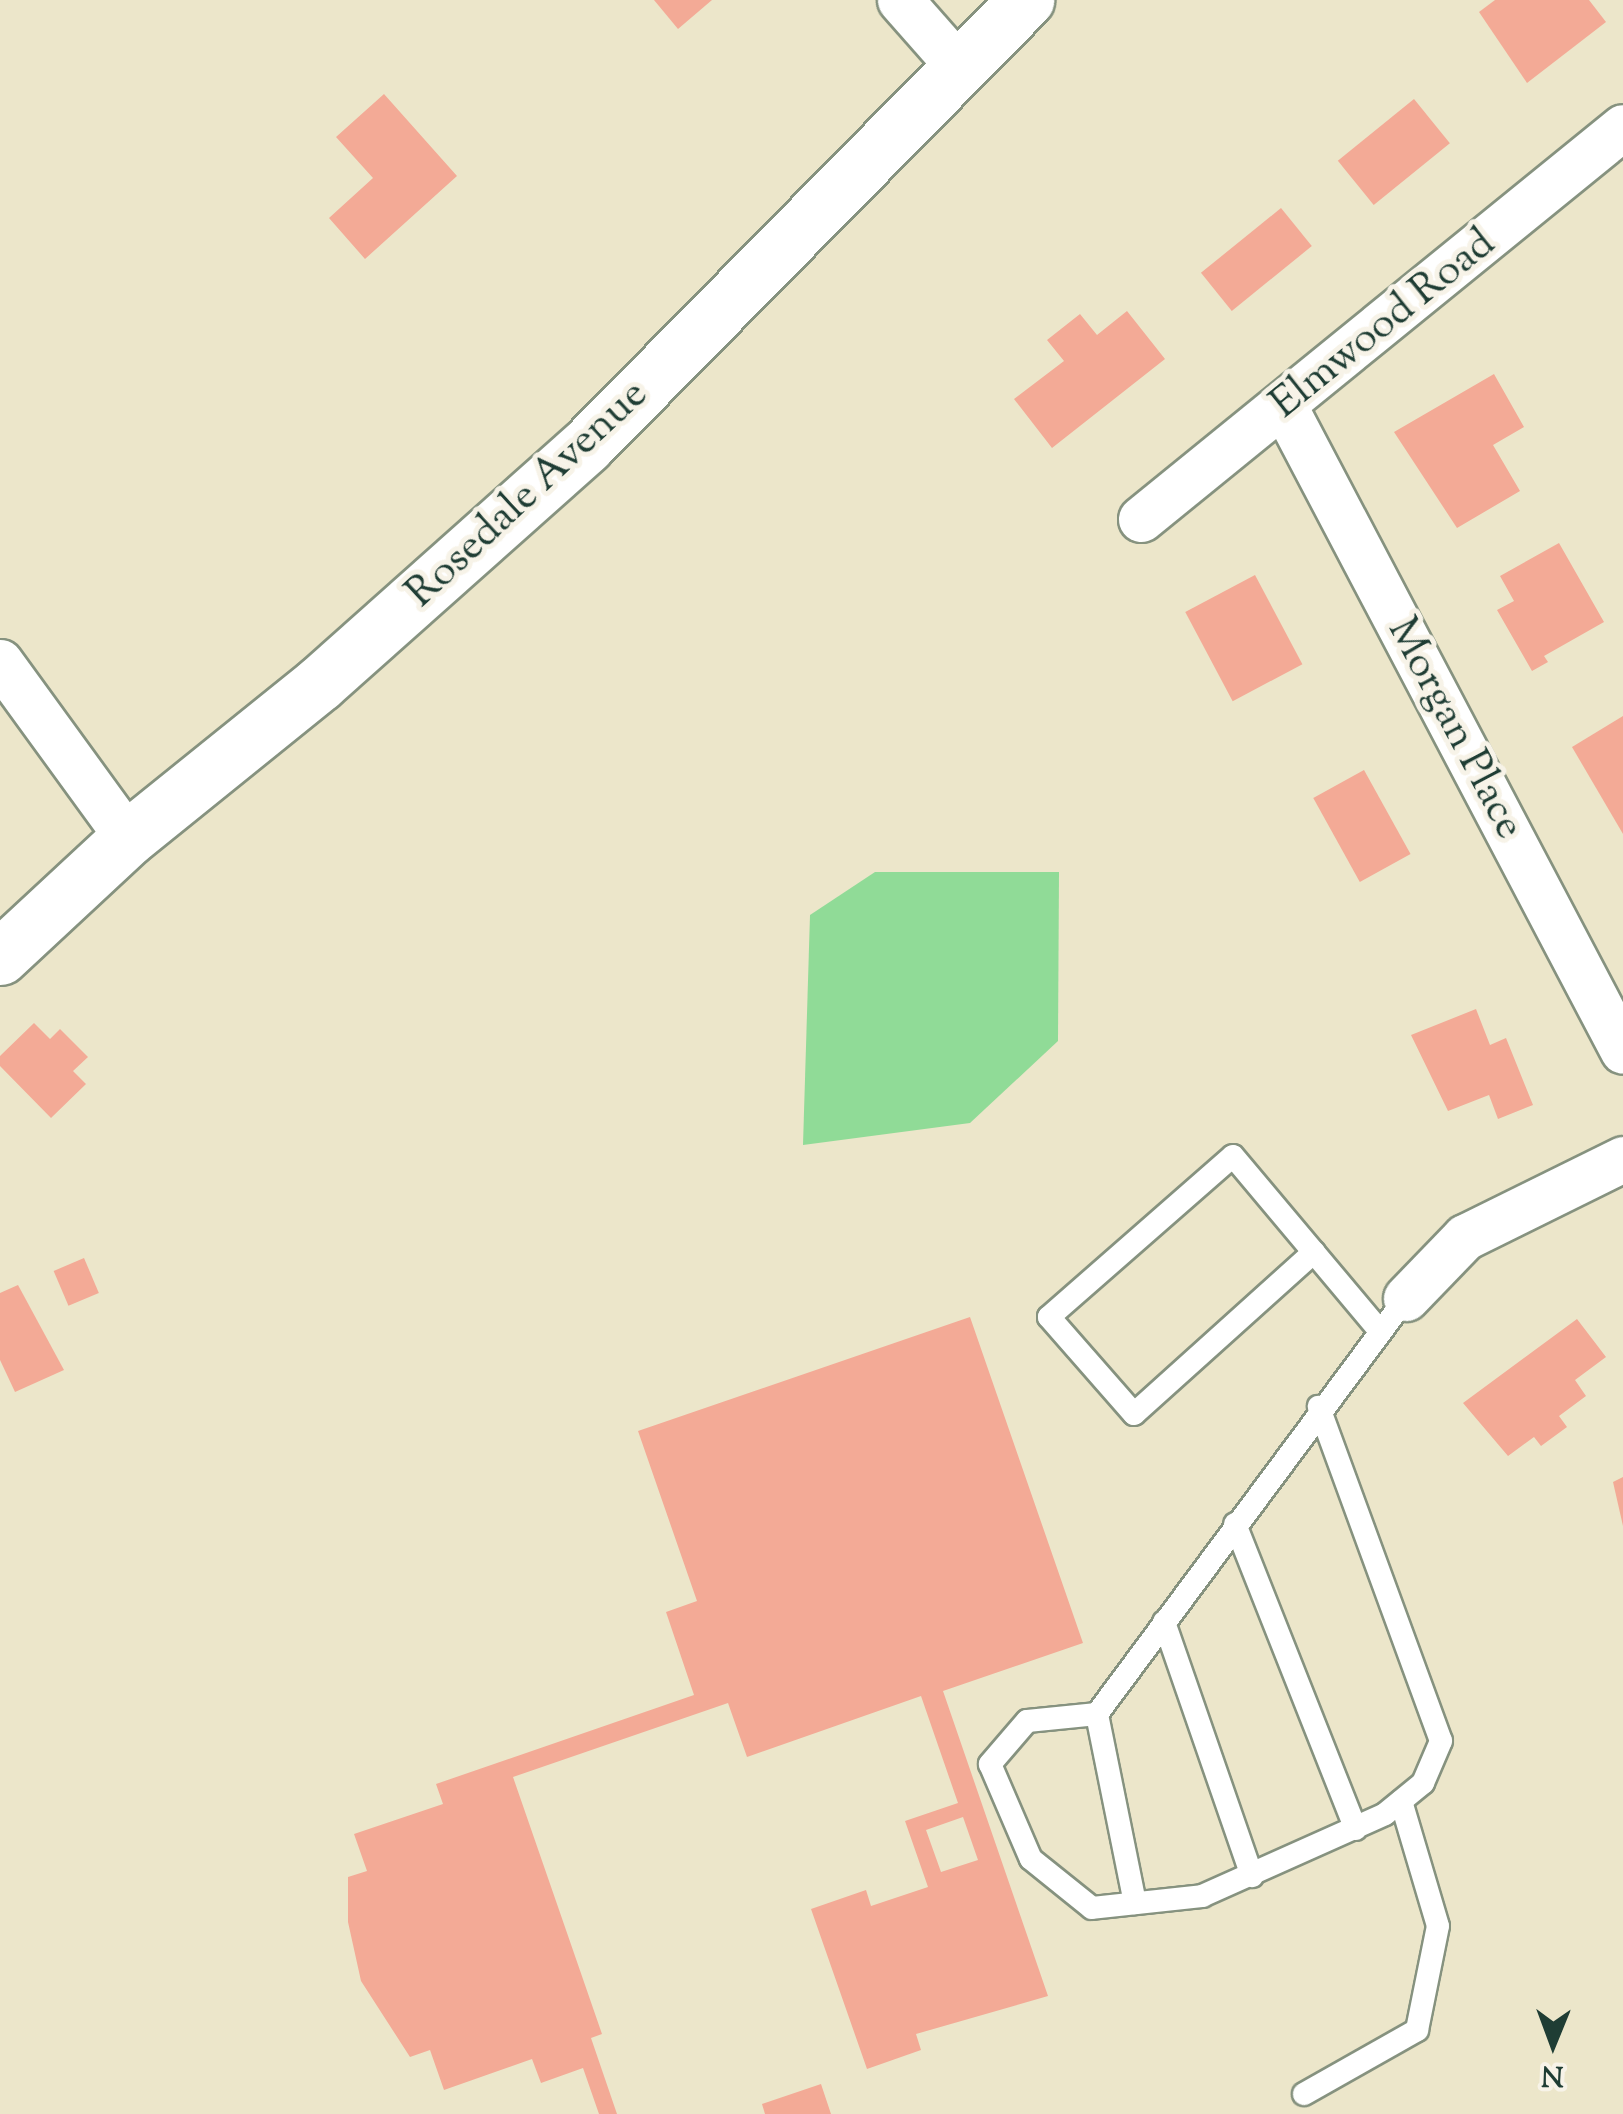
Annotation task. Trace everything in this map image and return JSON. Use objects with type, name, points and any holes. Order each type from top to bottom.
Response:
[{"type":"street","points":[[900,0],[959,67]]},
{"type":"street","name":"Rosedale Avenue","points":[[0,958],[128,838],[320,683],[586,446],[1026,0]]},
{"type":"street","name":"Elmwood Road","points":[[1141,518],[1284,408],[1623,128]]},
{"type":"street","name":"Morgan Place","points":[[1284,408],[1623,1051]]},
{"type":"street","points":[[0,662],[128,838]]},
{"type":"street","points":[[1393,1315],[1466,1237],[1623,1159]]},
{"type":"lane","points":[[1134,1903],[1097,1714],[1319,1408],[1393,1315],[1314,1252],[1233,1156],[1049,1317],[1134,1414],[1314,1252]]},
{"type":"lane","points":[[1097,1714],[1027,1721],[990,1764],[1031,1859],[1092,1908],[1202,1896],[1356,1829],[1423,1783],[1440,1741],[1319,1408]]},
{"type":"lane","points":[[1235,1524],[1356,1829]]},
{"type":"lane","points":[[1164,1622],[1252,1876]]},
{"type":"lane","points":[[1304,2094],[1417,2030],[1438,1926],[1401,1801]]},
{"type":"green space","points":[[875,872],[1059,872],[1058,1041],[970,1123],[803,1145],[810,915]]},
{"type":"building","points":[[654,0],[712,0],[678,29]]},
{"type":"building","points":[[1495,0],[1589,0],[1606,22],[1527,83],[1479,12]]},
{"type":"building","points":[[384,94],[457,176],[365,259],[329,218],[373,178],[336,137]]},
{"type":"building","points":[[1414,99],[1450,143],[1374,205],[1338,161]]},
{"type":"building","points":[[1281,208],[1312,246],[1232,311],[1201,273]]},
{"type":"building","points":[[1127,311],[1165,359],[1052,448],[1014,399],[1064,361],[1047,340],[1080,314],[1097,335]]},
{"type":"building","points":[[1494,374],[1524,427],[1493,445],[1520,491],[1457,528],[1394,432]]},
{"type":"building","points":[[1559,543],[1604,622],[1544,656],[1548,662],[1532,671],[1497,610],[1514,601],[1500,576]]},
{"type":"building","points":[[1255,575],[1302,664],[1233,701],[1185,612]]},
{"type":"building","points":[[1623,716],[1623,834],[1572,747]]},
{"type":"building","points":[[1364,770],[1411,854],[1360,882],[1313,798]]},
{"type":"building","points":[[1476,1009],[1490,1045],[1506,1038],[1533,1105],[1498,1119],[1489,1095],[1448,1111],[1411,1035]]},
{"type":"building","points":[[34,1023],[50,1039],[60,1029],[88,1057],[73,1071],[86,1084],[51,1118],[0,1066],[0,1056]]},
{"type":"building","points":[[84,1258],[99,1293],[68,1306],[54,1271]]},
{"type":"building","points":[[18,1285],[64,1370],[15,1392],[0,1360],[0,1293]]},
{"type":"building","points":[[970,1317],[1083,1643],[943,1691],[1048,1996],[916,2034],[921,2050],[867,2069],[811,1909],[866,1890],[871,1906],[928,1887],[905,1821],[958,1803],[921,1696],[747,1757],[728,1703],[513,1777],[602,2034],[591,2038],[617,2114],[599,2114],[583,2068],[541,2083],[532,2059],[444,2090],[430,2050],[410,2057],[361,1981],[348,1922],[348,1877],[367,1871],[354,1834],[443,1804],[436,1784],[694,1695],[666,1612],[697,1601],[638,1431]],"holes":[[[963,1817],[978,1860],[941,1872],[926,1830]]]},
{"type":"building","points":[[1577,1319],[1606,1357],[1575,1380],[1586,1396],[1559,1416],[1567,1427],[1541,1446],[1534,1437],[1508,1456],[1463,1403]]},
{"type":"building","points":[[1623,1477],[1623,1526],[1613,1482]]},
{"type":"building","points":[[821,2084],[831,2114],[765,2114],[762,2104]]}]
